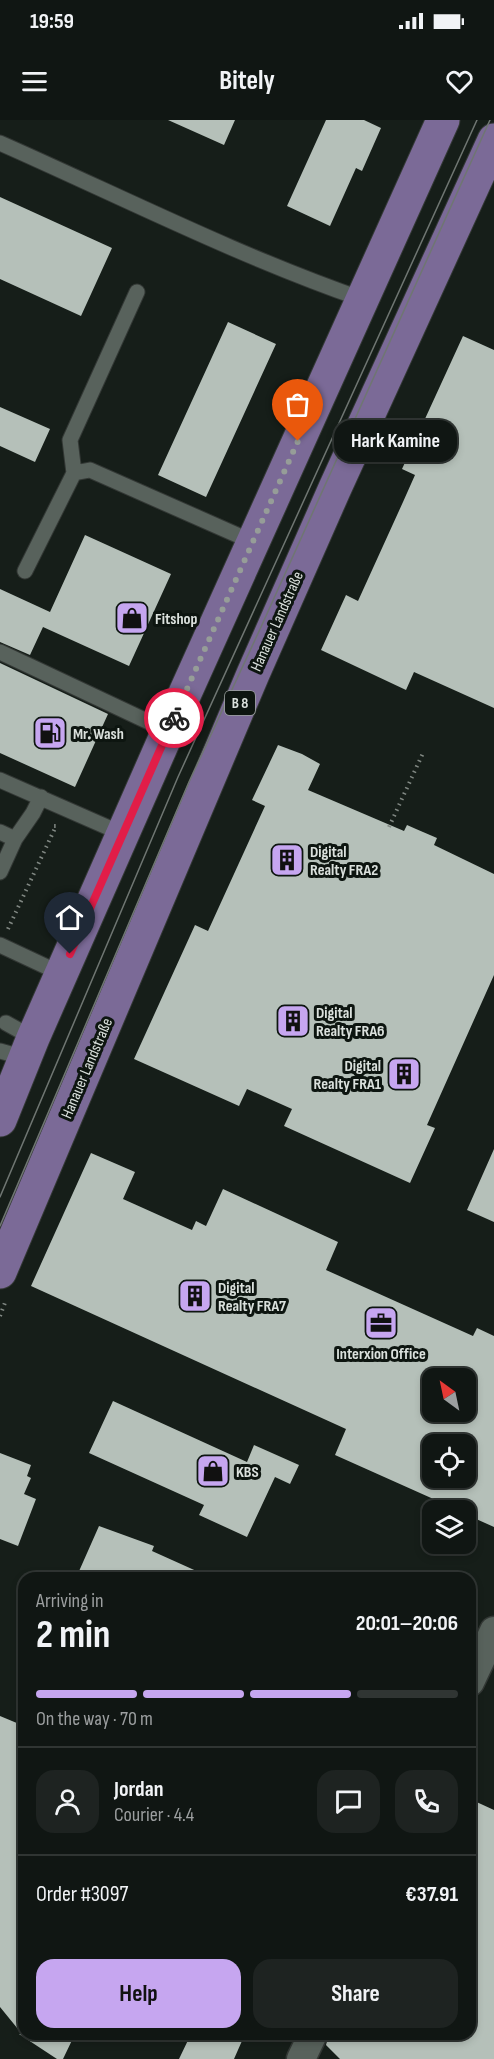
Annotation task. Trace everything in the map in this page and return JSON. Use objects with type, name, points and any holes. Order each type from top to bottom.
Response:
[{"type":"main road","points":[[0,1120],[16,1043],[62,974],[168,730],[443,120]]},
{"type":"main road","name":"Hanauer Landstraße","points":[[0,1272],[253,674],[494,140]]},
{"type":"street","points":[[476,1669],[494,1631]]},
{"type":"street","points":[[301,2059],[310,2040]]},
{"type":"lane","points":[[0,143],[246,254],[362,298]]},
{"type":"lane","points":[[25,571],[74,473],[70,440],[137,292]]},
{"type":"lane","points":[[74,473],[90,470],[253,542]]},
{"type":"lane","points":[[0,651],[168,730]]},
{"type":"lane","points":[[0,780],[123,834]]},
{"type":"lane","points":[[0,872],[15,839],[41,797]]},
{"type":"lane","points":[[0,832],[15,839]]},
{"type":"lane","points":[[2,939],[62,974]]},
{"type":"path","points":[[389,827],[423,753]]},
{"type":"path","points":[[2,939],[56,826],[47,822]]},
{"type":"building","points":[[168,120],[235,120],[224,145]]},
{"type":"building","points":[[326,120],[364,120],[381,128],[362,171],[356,168],[330,226],[287,206]]},
{"type":"building","points":[[0,197],[112,248],[81,316],[0,279]]},
{"type":"building","points":[[228,322],[276,344],[206,497],[158,475]]},
{"type":"building","points":[[463,336],[494,350],[494,708],[414,672],[406,690],[321,650],[346,595],[358,601],[403,502],[415,475],[402,469]]},
{"type":"building","points":[[0,407],[50,429],[35,462],[0,446]]},
{"type":"building","points":[[85,535],[171,574],[129,666],[43,627],[30,655],[0,642],[0,589],[50,612]]},
{"type":"building","name":"Mr. Wash","points":[[0,663],[108,714],[75,787],[0,753]]},
{"type":"building","points":[[278,745],[320,764],[308,790],[404,831],[407,825],[437,838],[434,845],[494,874],[494,975],[427,1125],[435,1128],[410,1183],[284,1126],[292,1109],[247,1089],[239,1106],[134,1059],[195,925],[208,931],[265,806],[252,800]]},
{"type":"building","points":[[494,1149],[494,1222],[467,1210]]},
{"type":"building","points":[[91,1153],[135,1172],[123,1199],[192,1230],[196,1221],[206,1226],[223,1189],[338,1242],[326,1270],[473,1336],[477,1328],[494,1336],[494,1527],[476,1519],[476,1500],[436,1500],[335,1455],[346,1429],[31,1286]]},
{"type":"building","name":"KBS","points":[[113,1401],[247,1462],[254,1445],[299,1465],[290,1484],[275,1477],[247,1537],[199,1515],[204,1505],[89,1453]]},
{"type":"building","points":[[0,1453],[31,1465],[27,1476],[31,1478],[24,1494],[36,1499],[18,1546],[0,1539]]},
{"type":"building","points":[[99,1526],[154,1546],[152,1551],[199,1572],[79,1572]]},
{"type":"building","points":[[0,1716],[18,1724],[18,2029],[0,2007]]},
{"type":"building","points":[[476,1802],[494,1810],[494,2059],[340,2059],[326,2045],[327,2040],[476,2040]]},
{"type":"building","points":[[28,2040],[72,2040],[63,2059],[57,2059]]},
{"type":"building","points":[[188,2040],[242,2040],[234,2059],[179,2059]]},
{"type":"tram line","points":[[0,1197],[178,777],[477,120]]},
{"type":"tram line","points":[[0,1226],[189,782],[490,120]]},
{"type":"way so far","points":[[174,718],[298,441]]},
{"type":"place","name":"Hark Kamine","points":[[298,441]]},
{"type":"place","name":"Fitshop","points":[[132,618]]},
{"type":"place","name":"Mr. Wash","points":[[50,733]]},
{"type":"place","name":"Digital Realty FRA2","points":[[287,860]]},
{"type":"place","name":"Digital Realty FRA6","points":[[293,1021]]},
{"type":"place","name":"Digital Realty FRA1","points":[[404,1074]]},
{"type":"place","name":"Digital Realty FRA7","points":[[195,1296]]},
{"type":"place","name":"Interxion Office","points":[[381,1323]]},
{"type":"place","name":"KBS","points":[[213,1471]]},
{"type":"route","points":[[70,954],[174,718]]}]
